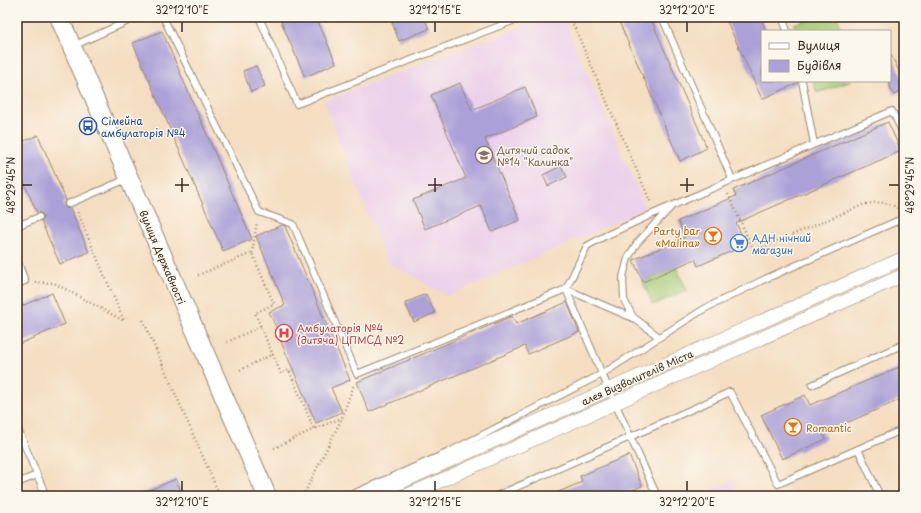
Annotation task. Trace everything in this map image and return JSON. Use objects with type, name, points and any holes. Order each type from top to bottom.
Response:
[{"type":"street","name":"вулиця Державності","points":[[59,17],[267,496]]},
{"type":"street","name":"алея Визволителів Міста","points":[[370,496],[904,258]]},
{"type":"street","name":"алея Визволителів Міста","points":[[406,496],[904,275]]},
{"type":"lane","points":[[72,47],[137,17]]},
{"type":"lane","points":[[163,17],[259,212],[293,224],[357,374],[566,289],[587,246],[674,204],[892,111],[904,135]]},
{"type":"lane","points":[[259,17],[297,104],[523,17]]},
{"type":"lane","points":[[662,17],[732,179]]},
{"type":"lane","points":[[782,17],[787,30]]},
{"type":"lane","points":[[802,82],[814,144]]},
{"type":"lane","points":[[70,203],[129,178]]},
{"type":"lane","points":[[635,319],[624,300],[623,278],[628,258],[637,243],[674,204]]},
{"type":"lane","points":[[17,226],[39,217]]},
{"type":"lane","points":[[348,496],[447,453],[602,374],[704,309],[765,279],[904,218]]},
{"type":"lane","points":[[17,260],[25,281],[17,284]]},
{"type":"lane","points":[[566,289],[635,319],[659,337]]},
{"type":"lane","points":[[566,289],[602,374],[657,496]]},
{"type":"lane","points":[[812,385],[904,344]]},
{"type":"lane","points":[[496,496],[730,392],[778,484],[904,429]]},
{"type":"lane","points":[[17,427],[46,496]]},
{"type":"lane","points":[[858,449],[880,496]]},
{"type":"lane","points":[[17,483],[37,475]]},
{"type":"path","points":[[570,17],[655,213]]},
{"type":"path","points":[[723,183],[754,251],[865,204],[879,202],[892,205],[904,212]]},
{"type":"path","points":[[25,281],[54,284],[124,321],[70,203]]},
{"type":"path","points":[[259,212],[252,253],[274,304],[255,313],[281,374],[289,370],[314,429]]},
{"type":"path","points":[[198,275],[252,253]]},
{"type":"path","points":[[143,320],[220,496]]},
{"type":"path","points":[[227,342],[261,326]]},
{"type":"path","points":[[240,370],[273,354]]},
{"type":"path","points":[[303,496],[342,418],[357,374]]},
{"type":"path","points":[[274,448],[314,429],[342,418]]},
{"type":"shaded area","name":"Дитячий садок №14 \"Калинка\"","points":[[547,17],[563,17],[646,209],[448,296],[387,262],[324,101]]},
{"type":"shaded area","points":[[733,481],[740,496],[696,496]]},
{"type":"green space","points":[[815,17],[837,17],[842,30],[796,30],[794,24]]},
{"type":"green space","points":[[813,82],[849,82],[817,93]]},
{"type":"green space","points":[[676,267],[687,290],[653,305],[643,282]]},
{"type":"building","points":[[279,17],[316,17],[336,63],[305,77]]},
{"type":"building","points":[[390,17],[424,17],[429,29],[399,41]]},
{"type":"building","points":[[617,17],[650,17],[707,148],[680,161]]},
{"type":"building","points":[[725,17],[760,17],[766,30],[761,30],[761,82],[798,82],[762,99]]},
{"type":"building","points":[[162,31],[252,239],[223,251],[133,43]]},
{"type":"building","points":[[891,55],[904,81],[904,90],[894,95],[890,87]]},
{"type":"building","points":[[256,66],[265,86],[251,92],[243,71]]},
{"type":"building","points":[[460,83],[472,110],[525,87],[537,117],[485,139],[520,220],[492,232],[481,206],[425,229],[413,200],[466,178],[431,95]]},
{"type":"building","points":[[888,122],[901,151],[736,223],[746,245],[698,266],[695,259],[643,282],[633,260],[685,237],[678,221],[736,196],[733,190]]},
{"type":"building","points":[[38,135],[66,200],[64,205],[66,208],[70,208],[89,252],[60,264],[41,221],[43,215],[37,213],[17,166],[17,144]]},
{"type":"building","points":[[561,166],[567,177],[548,186],[543,175]]},
{"type":"building","points":[[282,225],[285,226],[350,380],[331,388],[342,412],[316,423],[269,312],[285,305],[256,236]]},
{"type":"building","points":[[52,293],[65,324],[17,345],[17,308]]},
{"type":"building","points":[[426,294],[435,313],[414,322],[405,303]]},
{"type":"building","points":[[567,302],[579,332],[528,354],[525,346],[369,412],[357,382],[512,316],[516,324]]},
{"type":"building","points":[[904,365],[904,398],[823,433],[826,439],[782,459],[761,415],[805,395],[810,405]]},
{"type":"building","points":[[629,455],[642,486],[619,496],[549,496],[582,482],[580,476]]},
{"type":"building","points":[[176,479],[183,496],[135,496]]},
{"type":"place","name":"Сімейна амбулаторія №4","points":[[88,126]]},
{"type":"place","name":"Дитячий садок №14 \"Калинка\"","points":[[484,155]]},
{"type":"place","name":"Party bar «Malina»","points":[[713,236]]},
{"type":"place","name":"АДН нічний магазин","points":[[739,243]]},
{"type":"place","name":"Амбулаторія №4 (дитяча) ЦПМСД №2","points":[[284,333]]},
{"type":"place","name":"Romantic","points":[[793,427]]}]
